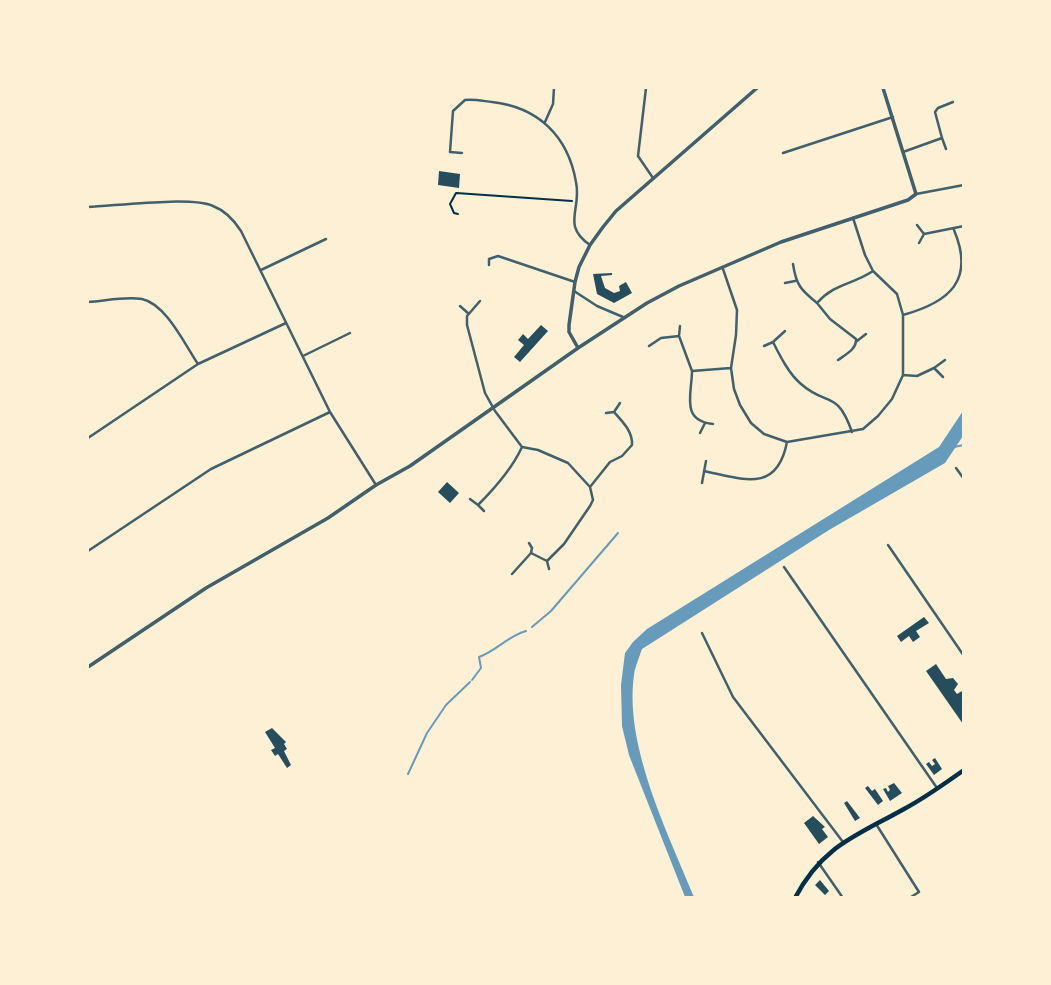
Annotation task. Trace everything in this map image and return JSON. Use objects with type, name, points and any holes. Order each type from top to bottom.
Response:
[{"type":"main road","points":[[795,898],[818,862],[843,842],[964,770]]},
{"type":"street","points":[[545,122],[553,104],[554,88]]},
{"type":"street","points":[[646,88],[638,156],[653,178]]},
{"type":"street","points":[[578,348],[569,332],[575,282],[590,245],[617,211],[757,88]]},
{"type":"street","points":[[883,88],[916,194]]},
{"type":"street","points":[[462,153],[450,152],[453,111],[465,100],[503,103],[522,109],[545,122],[553,130],[570,163],[577,185],[573,227],[581,239],[590,245]]},
{"type":"street","points":[[946,149],[935,113],[938,108],[953,102]]},
{"type":"street","points":[[783,153],[893,117]]},
{"type":"street","points":[[904,152],[942,138]]},
{"type":"street","points":[[88,667],[206,588],[328,518],[376,485],[410,466],[578,348],[679,286],[781,242],[908,200],[916,194],[964,185]]},
{"type":"street","points":[[88,208],[188,201],[212,205],[226,212],[234,221],[261,270],[330,412],[376,485]]},
{"type":"street","points":[[722,266],[737,310],[731,368],[734,389],[746,416],[764,434],[787,442],[863,429],[892,399],[903,375],[904,315],[897,294],[873,271],[853,218]]},
{"type":"street","points":[[916,225],[924,234]]},
{"type":"street","points":[[924,234],[964,226]]},
{"type":"street","points":[[904,315],[944,299],[953,290],[960,276],[962,259],[954,230]]},
{"type":"street","points":[[919,243],[924,234]]},
{"type":"street","points":[[261,270],[326,239]]},
{"type":"street","points":[[489,265],[489,258],[498,256],[575,282]]},
{"type":"street","points":[[793,264],[796,281],[801,289],[830,319],[857,341]]},
{"type":"street","points":[[817,303],[833,289],[860,280],[873,271]]},
{"type":"street","points":[[785,283],[796,281]]},
{"type":"street","points":[[574,291],[597,306],[624,318]]},
{"type":"street","points":[[88,302],[134,299],[152,303],[164,314],[198,365]]},
{"type":"street","points":[[480,301],[469,314],[467,325],[485,393],[492,408],[522,447],[538,450],[568,463],[590,487],[593,500],[590,506],[564,544],[547,561]]},
{"type":"street","points":[[460,306],[469,314]]},
{"type":"street","points":[[88,438],[198,365],[286,323]]},
{"type":"street","points":[[680,326],[680,345],[692,371],[690,406],[699,420],[713,424]]},
{"type":"street","points":[[764,345],[773,342],[785,331]]},
{"type":"street","points":[[303,356],[350,333]]},
{"type":"street","points":[[838,360],[866,334]]},
{"type":"street","points":[[649,346],[662,338],[679,337]]},
{"type":"street","points":[[773,342],[799,383],[830,399],[842,409],[852,432]]},
{"type":"street","points":[[903,375],[917,376],[934,369],[945,360]]},
{"type":"street","points":[[692,371],[731,368]]},
{"type":"street","points":[[934,369],[943,377]]},
{"type":"street","points":[[606,413],[614,412],[620,403]]},
{"type":"street","points":[[88,551],[211,468],[330,412]]},
{"type":"street","points":[[590,487],[610,462],[622,456],[632,445],[630,432],[614,412]]},
{"type":"street","points":[[700,433],[705,423]]},
{"type":"street","points":[[704,471],[741,479],[763,479],[781,463],[787,442]]},
{"type":"street","points":[[478,505],[495,489],[515,462],[522,447]]},
{"type":"street","points":[[702,483],[706,461]]},
{"type":"street","points":[[956,468],[964,479]]},
{"type":"street","points":[[470,499],[484,511]]},
{"type":"street","points":[[512,574],[531,553],[529,543]]},
{"type":"street","points":[[888,545],[964,656]]},
{"type":"street","points":[[531,553],[547,561],[550,569]]},
{"type":"street","points":[[784,567],[937,788]]},
{"type":"street","points":[[702,633],[733,697],[843,842]]},
{"type":"street","points":[[876,824],[919,892],[911,897]]},
{"type":"street","points":[[818,862],[843,898]]},
{"type":"path","points":[[458,214],[454,213],[450,204],[456,193],[577,201]]},
{"type":"water","points":[[963,411],[963,436],[945,463],[829,530],[642,649],[634,675],[636,731],[650,789],[694,897],[685,897],[629,755],[622,726],[621,685],[625,653],[647,629],[939,447]]},
{"type":"building","points":[[439,171],[460,174],[459,188],[438,185]]},
{"type":"building","points":[[612,273],[601,276],[605,288],[614,293],[620,291],[619,286],[626,282],[632,293],[614,303],[597,294],[593,274]]},
{"type":"building","points":[[541,325],[548,331],[520,362],[514,357],[524,345],[518,340],[523,334],[528,339]]},
{"type":"building","points":[[447,482],[459,493],[450,503],[438,492]]},
{"type":"building","points":[[924,617],[929,623],[916,631],[920,637],[913,642],[909,636],[901,642],[897,636]]},
{"type":"building","points":[[936,664],[946,679],[953,678],[958,684],[954,690],[957,694],[962,691],[963,724],[926,671]]},
{"type":"building","points":[[272,728],[286,742],[284,744],[287,749],[284,751],[291,765],[287,768],[278,754],[275,756],[271,750],[275,748],[265,732]]},
{"type":"building","points":[[935,758],[942,769],[934,775],[926,764],[935,764],[932,760]]},
{"type":"building","points":[[894,783],[902,793],[890,801],[883,789],[886,788],[888,792],[888,786]]},
{"type":"building","points":[[868,786],[872,791],[875,789],[883,801],[878,805],[865,788]]},
{"type":"building","points":[[847,801],[860,818],[855,821],[844,803]]},
{"type":"building","points":[[813,816],[825,827],[822,829],[828,837],[819,844],[804,823]]},
{"type":"building","points":[[820,880],[829,891],[825,895],[815,885]]},
{"type":"waterway","points":[[954,447],[964,445]]},
{"type":"waterway","points":[[532,627],[551,611],[618,533]]},
{"type":"waterway","points":[[472,680],[481,668],[479,657],[526,631]]},
{"type":"waterway","points":[[408,774],[427,733],[446,705],[470,682]]}]
